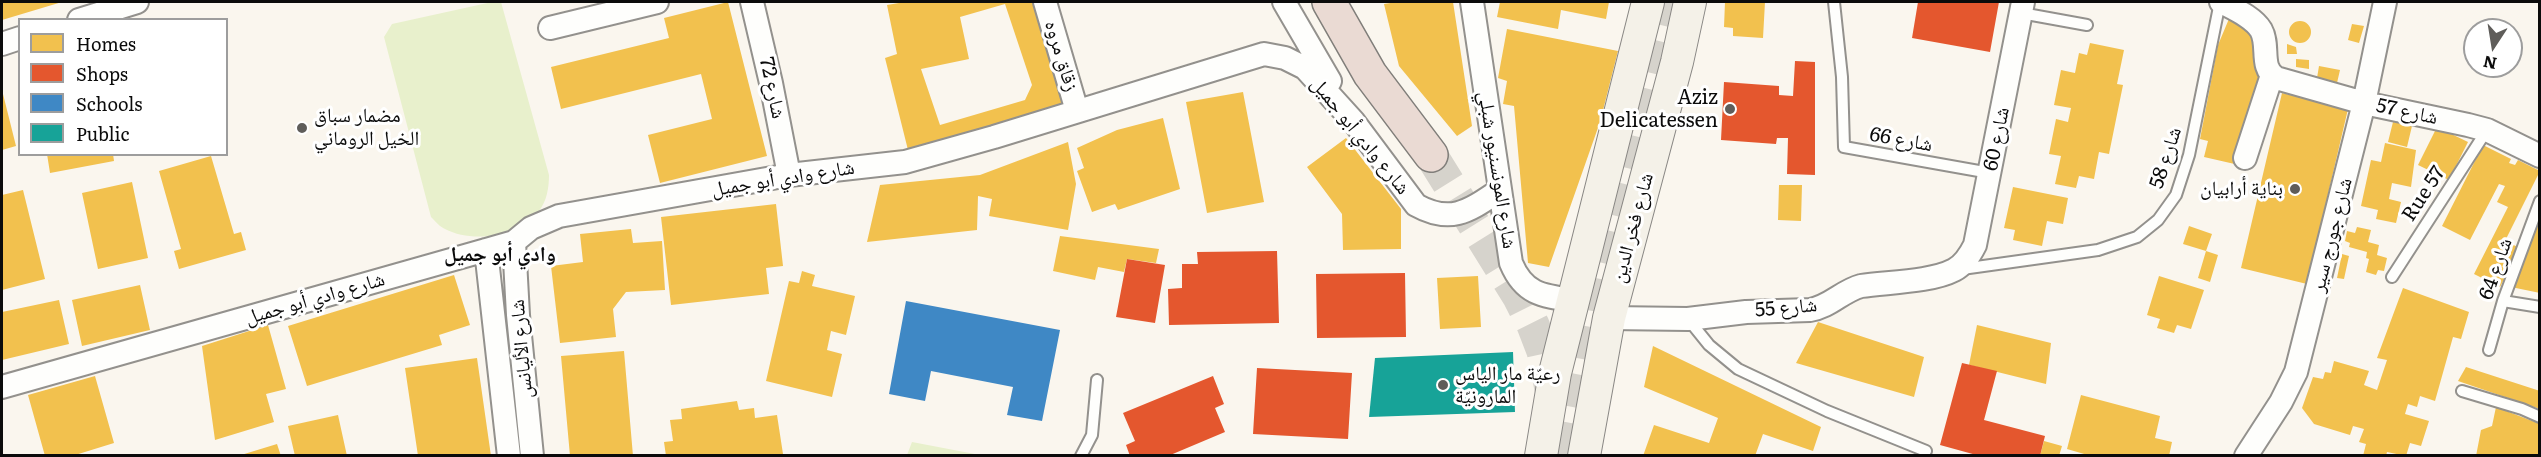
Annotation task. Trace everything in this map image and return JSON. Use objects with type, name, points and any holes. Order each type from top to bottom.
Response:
[{"type":"highway","points":[[1329,2],[1370,74],[1431,155]]},
{"type":"main road","name":"شارع فخر الدين","points":[[1541,456],[1555,373],[1572,300],[1636,54],[1647,2]]},
{"type":"main road","name":"شارع فخر الدين","points":[[1584,456],[1609,318],[1677,62],[1690,2]]},
{"type":"main road","points":[[1590,413],[1594,456]]},
{"type":"street","points":[[85,18],[136,2]]},
{"type":"street","points":[[550,28],[657,2]]},
{"type":"street","name":"شارع 72","points":[[752,2],[789,175]]},
{"type":"street","name":"زقاق مروه","points":[[1045,2],[1077,111]]},
{"type":"street","points":[[1284,2],[1354,122]]},
{"type":"street","name":"شارع المونسنيور شبلي","points":[[1472,2],[1511,263],[1516,275],[1535,292],[1572,300]]},
{"type":"street","points":[[2221,2],[2250,19],[2261,29],[2265,44],[2266,66],[2272,75],[2245,158]]},
{"type":"street","name":"شارع جورج سير","points":[[2246,456],[2282,402],[2296,372],[2364,103],[2385,2]]},
{"type":"street","name":"شارع 60","points":[[1956,270],[1968,258],[1975,245],[2022,7]]},
{"type":"street","points":[[2,44],[18,40]]},
{"type":"street","name":"شارع وادي أبو جميل","points":[[2,387],[514,242],[531,228],[559,216],[789,175],[904,162],[1264,54],[1285,58],[1305,68],[1354,122],[1416,205],[1428,212],[1442,215],[1470,210],[1500,190]]},
{"type":"street","name":"شارع 57","points":[[2272,75],[2281,80],[2364,103],[2478,127],[2540,156]]},
{"type":"street","name":"شارع الأليانس","points":[[514,242],[518,315],[532,456]]},
{"type":"street","name":"شارع الأليانس","points":[[486,250],[509,456]]},
{"type":"street","name":"شارع 55","points":[[1609,318],[1688,320],[1746,312],[1820,308],[1853,288],[1939,276],[1956,270]]},
{"type":"lane","name":"شارع 66","points":[[1834,2],[1842,77],[1844,147],[1990,173]]},
{"type":"lane","name":"شارع 58","points":[[1956,270],[2098,250],[2137,237],[2158,220],[2176,195],[2189,155],[2221,2]]},
{"type":"lane","points":[[2022,7],[2087,25]]},
{"type":"lane","name":"Rue 57","points":[[2392,277],[2478,127]]},
{"type":"lane","name":"شارع 64","points":[[2489,350],[2504,300],[2540,201]]},
{"type":"lane","points":[[2504,300],[2540,307]]},
{"type":"lane","points":[[1688,320],[1709,345],[1738,369],[1827,411],[1926,451]]},
{"type":"lane","points":[[1081,456],[1092,435],[1097,380]]},
{"type":"lane","points":[[2462,391],[2522,409],[2540,417]]},
{"type":"green space","points":[[501,2],[549,175],[549,184],[542,207],[530,220],[508,232],[469,236],[443,228],[431,217],[384,37],[392,24]]},
{"type":"green space","points":[[912,442],[980,455],[907,455]]},
{"type":"building: Homes","points":[[2,2],[62,2],[2,20]]},
{"type":"building: Homes","points":[[728,2],[767,156],[660,183],[648,135],[712,119],[701,74],[561,109],[551,67],[669,38],[664,18]]},
{"type":"building: Homes","points":[[905,2],[1034,2],[1064,102],[1055,116],[909,154],[885,58],[897,54],[887,5]],"holes":[[[1005,4],[1032,85],[1025,100],[940,125],[921,69],[969,59],[960,17]]]},
{"type":"building: Homes","points":[[1453,2],[1472,126],[1457,136],[1399,66],[1384,4]]},
{"type":"building: Homes","points":[[1500,2],[1609,2],[1606,19],[1561,10],[1558,29],[1497,17]]},
{"type":"building: Homes","points":[[1725,2],[1765,2],[1763,38],[1733,36],[1733,28],[1724,27]]},
{"type":"building: Homes","points":[[2231,14],[2257,36],[2261,67],[2239,165],[2204,157],[2208,141],[2200,139],[2218,45]]},
{"type":"building: Homes","points":[[2300,21],[2308,24],[2311,32],[2308,40],[2300,43],[2292,40],[2289,32],[2292,24]]},
{"type":"building: Homes","points":[[2352,24],[2364,26],[2359,43],[2348,40]]},
{"type":"building: Homes","points":[[1507,29],[1618,51],[1600,122],[1549,267],[1528,263],[1514,106],[1503,104],[1507,81],[1498,78]]},
{"type":"building: Homes","points":[[2090,43],[2124,50],[2117,84],[2123,85],[2109,154],[2099,152],[2094,179],[2079,176],[2076,188],[2055,184],[2061,156],[2049,154],[2056,119],[2068,122],[2071,108],[2054,105],[2061,70],[2075,73],[2079,53],[2087,55]]},
{"type":"building: Homes","points":[[2287,44],[2296,47],[2297,54],[2287,54]]},
{"type":"building: Homes","points":[[2296,59],[2309,60],[2309,69],[2296,67]]},
{"type":"building: Homes","points":[[2319,66],[2340,70],[2337,83],[2317,78]]},
{"type":"building: Homes","points":[[2,90],[16,146],[2,150]]},
{"type":"building: Homes","points":[[1243,92],[1264,202],[1207,213],[1186,102]]},
{"type":"building: Homes","name":"بناية أرابيان","points":[[2282,93],[2348,109],[2307,284],[2241,268]]},
{"type":"building: Homes","points":[[1163,118],[1180,189],[1118,210],[1115,204],[1092,212],[1077,171],[1084,168],[1077,148],[1117,130]]},
{"type":"building: Homes","points":[[2393,122],[2412,126],[2407,147],[2388,142]]},
{"type":"building: Homes","points":[[2437,127],[2468,142],[2449,180],[2418,165]]},
{"type":"building: Homes","points":[[1346,138],[1401,209],[1401,249],[1343,250],[1342,214],[1307,167]]},
{"type":"building: Homes","points":[[1068,142],[1076,184],[1068,230],[989,216],[992,199],[978,196],[977,230],[867,242],[880,185],[980,175]]},
{"type":"building: Homes","points":[[2385,143],[2416,150],[2411,187],[2392,183],[2389,199],[2401,202],[2396,223],[2376,219],[2378,210],[2361,206],[2371,160],[2381,162]]},
{"type":"building: Homes","points":[[2483,145],[2511,159],[2509,163],[2515,165],[2518,160],[2540,171],[2505,241],[2520,248],[2500,287],[2474,274],[2508,207],[2497,202],[2505,186],[2499,184],[2470,240],[2442,226]]},
{"type":"building: Homes","points":[[47,156],[113,156],[114,161],[50,173]]},
{"type":"building: Homes","points":[[211,156],[234,234],[241,232],[246,250],[179,269],[174,251],[181,249],[159,171]]},
{"type":"building: Homes","points":[[132,182],[148,258],[98,269],[82,193]]},
{"type":"building: Homes","points":[[1779,185],[1802,185],[1801,221],[1778,220]]},
{"type":"building: Homes","points":[[2013,187],[2068,198],[2063,224],[2047,221],[2042,246],[2013,240],[2015,230],[2004,228]]},
{"type":"building: Homes","points":[[23,190],[45,279],[2,290],[2,195]]},
{"type":"building: Homes","points":[[776,204],[783,266],[766,268],[769,294],[671,305],[661,217]]},
{"type":"building: Homes","points":[[2540,212],[2540,293],[2511,287]]},
{"type":"building: Homes","points":[[2189,226],[2212,234],[2206,251],[2183,244]]},
{"type":"building: Homes","points":[[2357,227],[2371,230],[2368,242],[2379,245],[2377,255],[2387,258],[2384,271],[2378,270],[2376,275],[2366,272],[2369,259],[2366,258],[2367,252],[2349,247],[2350,243],[2345,241],[2347,231],[2355,233]]},
{"type":"building: Homes","points":[[631,229],[633,243],[662,241],[665,290],[626,292],[613,309],[616,337],[560,343],[551,266],[583,262],[580,234]]},
{"type":"building: Homes","points":[[1060,236],[1159,249],[1156,263],[1127,259],[1124,272],[1098,267],[1095,280],[1053,271]]},
{"type":"building: Homes","points":[[2206,251],[2218,255],[2210,282],[2198,278]]},
{"type":"building: Homes","points":[[2342,254],[2349,256],[2344,279],[2337,278]]},
{"type":"building: Homes","points":[[802,271],[815,275],[812,286],[855,296],[846,335],[831,331],[827,350],[842,354],[832,397],[766,381],[789,281],[799,283]]},
{"type":"building: Homes","points":[[454,275],[470,325],[439,335],[442,345],[307,386],[288,326]]},
{"type":"building: Homes","points":[[1478,276],[1481,327],[1440,329],[1437,278]]},
{"type":"building: Homes","points":[[2159,276],[2204,290],[2191,329],[2177,325],[2174,333],[2157,328],[2160,319],[2147,315]]},
{"type":"building: Homes","points":[[140,285],[150,330],[82,346],[72,300]]},
{"type":"building: Homes","points":[[2403,288],[2469,312],[2461,339],[2453,337],[2435,401],[2420,396],[2417,407],[2408,404],[2405,414],[2429,421],[2421,446],[2410,443],[2406,456],[2387,452],[2386,456],[2363,456],[2366,444],[2359,442],[2364,429],[2353,426],[2350,435],[2314,424],[2302,408],[2313,377],[2323,379],[2325,372],[2331,373],[2334,361],[2369,371],[2364,385],[2377,390],[2387,360],[2377,358]]},
{"type":"building: Homes","points":[[59,300],[69,344],[2,360],[2,312]]},
{"type":"building: Homes","points":[[1818,322],[1924,357],[1914,397],[1796,363]]},
{"type":"building: Homes","points":[[268,325],[286,389],[266,394],[274,422],[215,440],[202,346]]},
{"type":"building: Homes","points":[[1977,325],[2051,343],[2046,384],[1969,365]]},
{"type":"building: Homes","points":[[1653,346],[1821,427],[1813,451],[1763,434],[1755,456],[1643,456],[1654,425],[1709,443],[1718,418],[1644,387]]},
{"type":"building: Homes","points":[[624,351],[633,456],[570,456],[561,356]]},
{"type":"building: Homes","points":[[477,358],[491,456],[418,456],[405,368]]},
{"type":"building: Homes","points":[[2466,367],[2540,391],[2540,409],[2458,381]]},
{"type":"building: Homes","points":[[95,376],[114,443],[72,456],[45,456],[28,395]]},
{"type":"building: Homes","points":[[2081,395],[2160,416],[2155,438],[2172,442],[2169,456],[2091,456],[2067,449]]},
{"type":"building: Homes","points":[[737,401],[739,410],[754,408],[755,418],[777,415],[783,454],[666,456],[664,442],[673,441],[670,420],[682,419],[681,409]]},
{"type":"building: Homes","points":[[2496,407],[2540,424],[2540,456],[2476,456],[2481,430],[2492,426]]},
{"type":"building: Homes","points":[[338,415],[347,456],[295,456],[288,426]]},
{"type":"building: Homes","points":[[2044,441],[2062,446],[2059,456],[2040,456]]},
{"type":"building: Homes","points":[[277,444],[281,456],[241,456],[241,455]]},
{"type":"building: Shops","points":[[1918,2],[1999,2],[1990,52],[1912,38]]},
{"type":"building: Shops","points":[[1795,61],[1815,62],[1815,175],[1787,174],[1788,138],[1777,138],[1776,144],[1721,140],[1724,82],[1779,86],[1779,95],[1793,96]]},
{"type":"building: Shops","points":[[1277,251],[1279,323],[1169,325],[1168,289],[1182,288],[1182,264],[1198,264],[1197,252]]},
{"type":"building: Shops","points":[[1127,259],[1165,265],[1155,323],[1116,317]]},
{"type":"building: Shops","points":[[1405,273],[1406,337],[1317,338],[1316,274]]},
{"type":"building: Shops","points":[[1962,363],[1997,371],[1984,420],[2045,436],[2040,456],[1980,456],[1940,445]]},
{"type":"building: Shops","points":[[1257,368],[1352,373],[1348,439],[1253,434]]},
{"type":"building: Shops","points":[[1213,376],[1224,404],[1215,408],[1225,432],[1168,456],[1130,456],[1126,445],[1135,441],[1123,413]]},
{"type":"building: Schools","points":[[906,301],[1060,330],[1042,421],[1007,415],[1013,387],[931,371],[925,401],[889,394]]},
{"type":"building: Public","name":"رعيّة مار الياس المارونيّة","points":[[1513,352],[1515,412],[1369,417],[1375,358]]},
{"type":"tunnel","points":[[1568,456],[1604,265],[1668,2]]},
{"type":"tunnel","points":[[1431,155],[1519,297],[1543,351],[1553,398]]},
{"type":"place","name":"Aziz Delicatessen","points":[[1730,109]]},
{"type":"place","name":"مضمار سباق الخيل الروماني","points":[[302,128]]},
{"type":"place","name":"بناية أرابيان","points":[[2295,189]]},
{"type":"place","name":"رعيّة مار الياس المارونيّة","points":[[1443,385]]},
{"type":"district","name":"وادي أبو جميل","points":[[500,255]]}]
